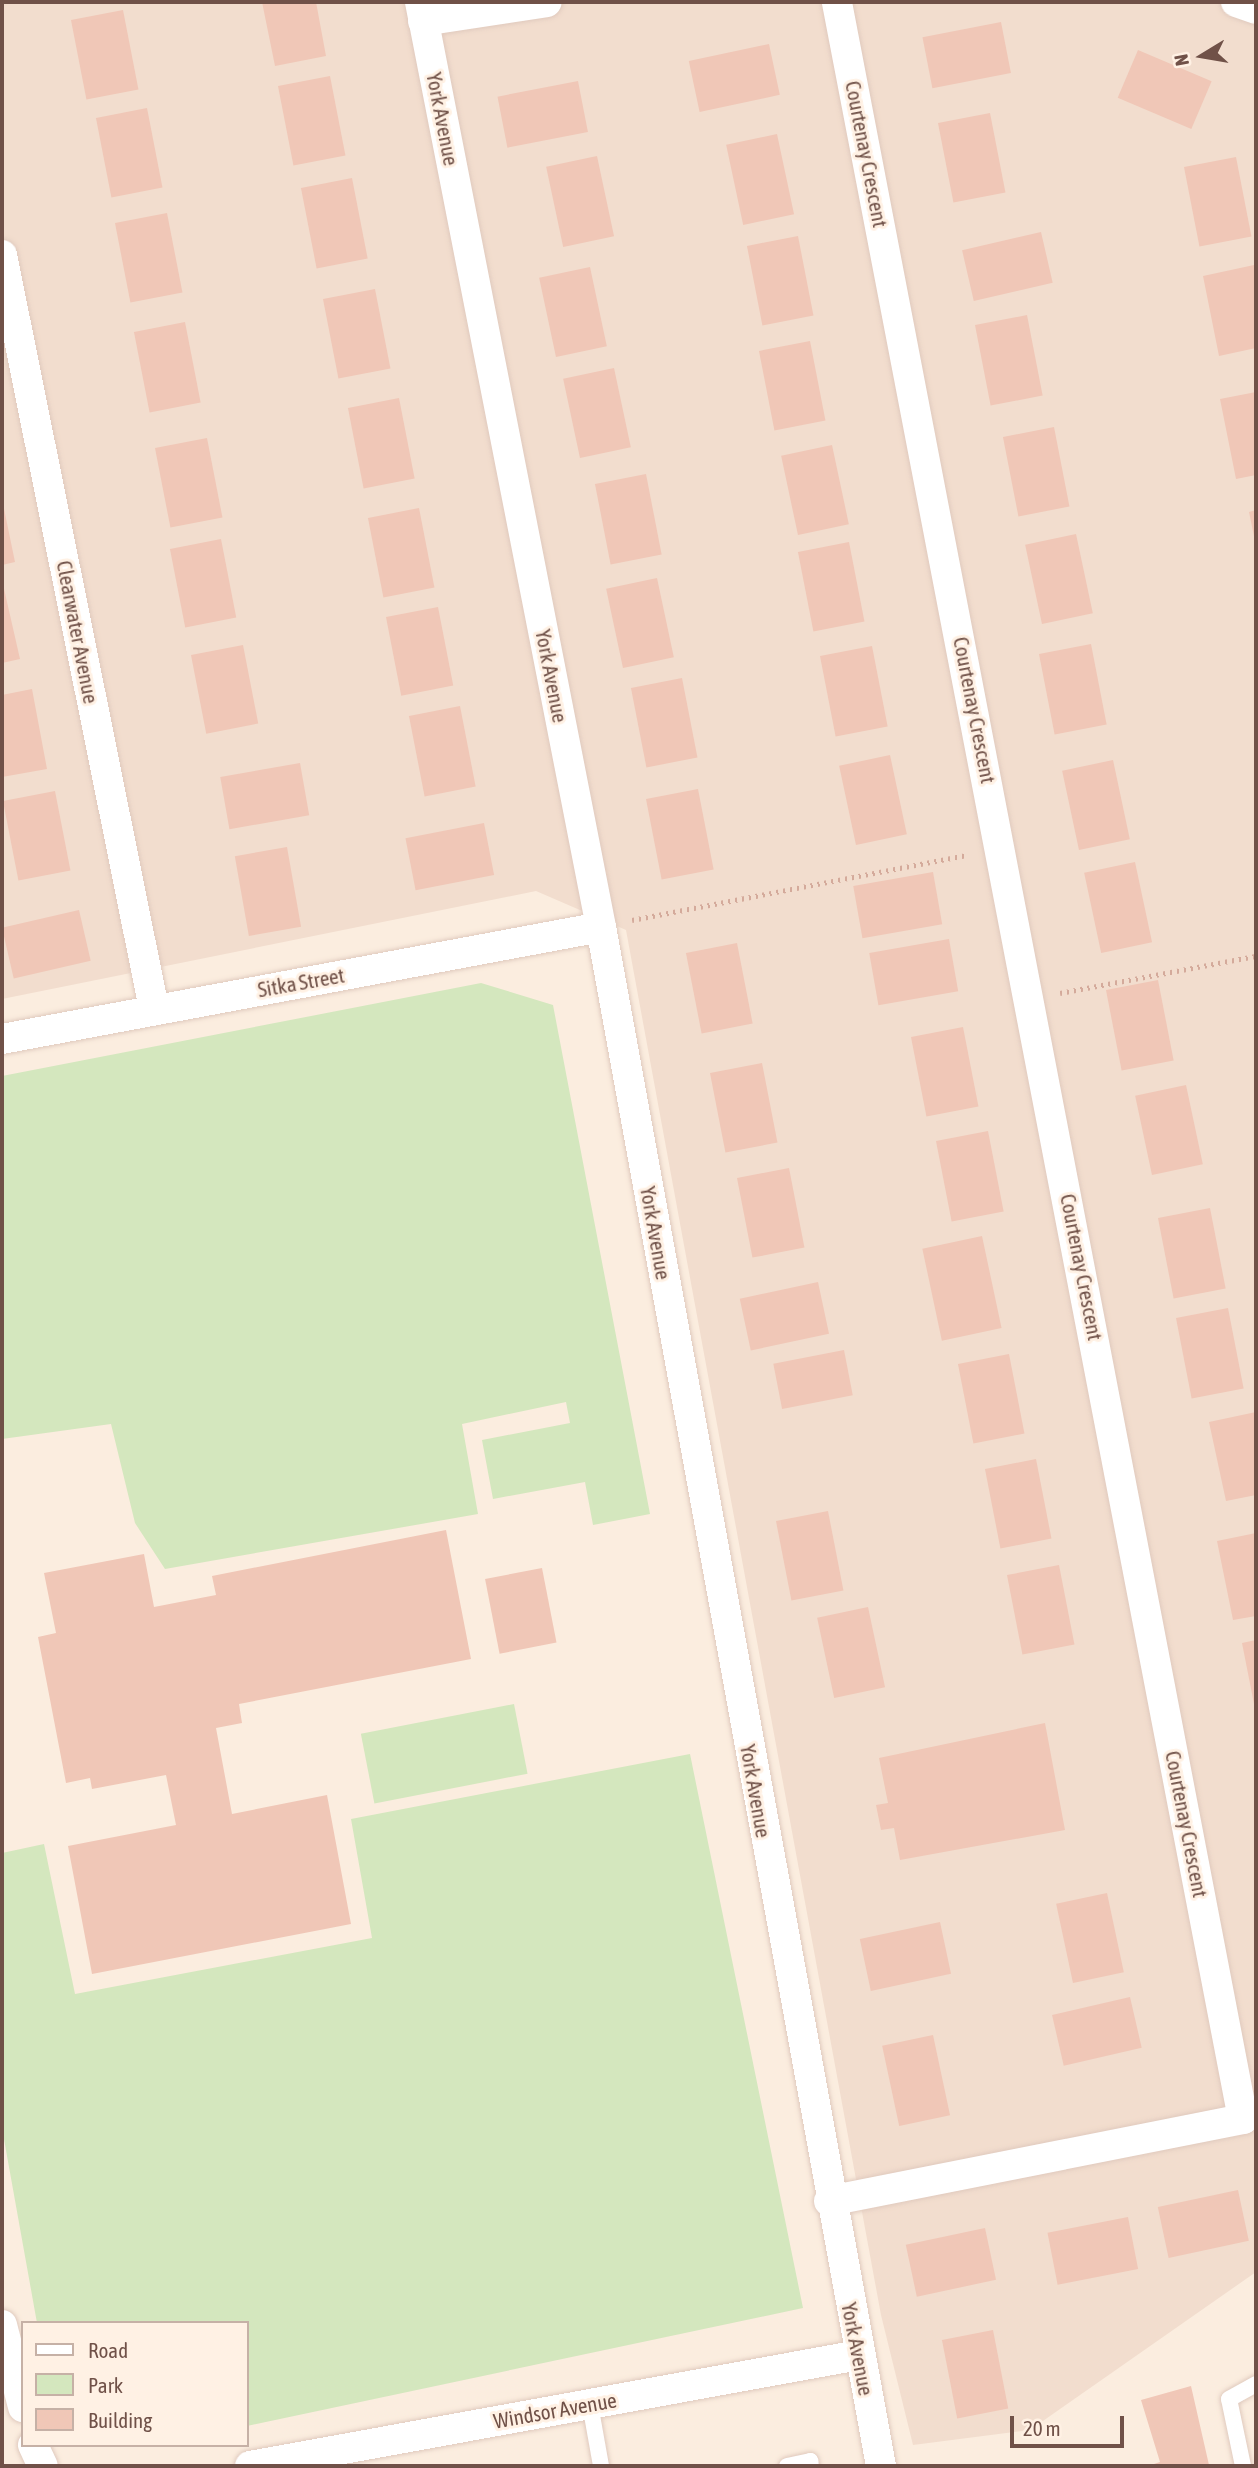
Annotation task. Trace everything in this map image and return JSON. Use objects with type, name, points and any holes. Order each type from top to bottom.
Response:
[{"type":"street","points":[[421,11],[547,2]]},
{"type":"street","name":"Courtenay Crescent","points":[[829,2201],[1243,2119],[1032,998],[837,2]]},
{"type":"street","points":[[1236,2],[1256,9]]},
{"type":"street","name":"York Avenue","points":[[421,11],[601,926],[829,2201],[881,2466]]},
{"type":"street","name":"Clearwater Avenue","points":[[2,255],[153,1009]]},
{"type":"street","name":"Sitka Street","points":[[2,1039],[601,926]]},
{"type":"street","points":[[2,2325],[21,2399]]},
{"type":"street","name":"Windsor Avenue","points":[[250,2466],[859,2356]]},
{"type":"street","points":[[34,2447],[43,2466]]},
{"type":"lane","points":[[1243,2466],[1229,2399],[1256,2384]]},
{"type":"lane","points":[[590,2404],[601,2466]]},
{"type":"lane","points":[[787,2466],[810,2461],[811,2466]]},
{"type":"path","points":[[601,926],[1002,848]]},
{"type":"path","points":[[1032,998],[1256,956]]},
{"type":"shaded area","points":[[2,2],[1256,2],[1256,2272],[1030,2430],[913,2445],[881,2315],[626,930],[536,891],[2,999]]},
{"type":"green space","points":[[481,983],[553,1005],[650,1514],[593,1525],[585,1482],[493,1499],[482,1440],[570,1423],[566,1402],[462,1424],[478,1514],[165,1569],[135,1523],[111,1424],[2,1439],[2,1076]]},
{"type":"green space","points":[[514,1704],[528,1774],[374,1803],[361,1734]]},
{"type":"green space","points":[[690,1754],[803,2308],[248,2426],[248,2321],[37,2321],[2,2128],[2,1853],[44,1844],[75,1994],[372,1938],[351,1819]]},
{"type":"building","points":[[262,2],[316,2],[326,56],[275,66]]},
{"type":"building","points":[[123,10],[138,90],[86,100],[71,20]]},
{"type":"building","points":[[1001,22],[1011,73],[932,88],[922,37]]},
{"type":"building","points":[[769,44],[780,95],[700,112],[689,61]]},
{"type":"building","points":[[1138,50],[1212,81],[1191,129],[1118,98]]},
{"type":"building","points":[[330,76],[345,156],[293,166],[278,86]]},
{"type":"building","points":[[578,81],[588,132],[507,148],[498,97]]},
{"type":"building","points":[[147,108],[162,188],[111,197],[96,118]]},
{"type":"building","points":[[990,113],[1005,193],[953,203],[938,123]]},
{"type":"building","points":[[777,134],[794,214],[743,225],[726,145]]},
{"type":"building","points":[[597,156],[614,236],[563,247],[546,167]]},
{"type":"building","points":[[1236,157],[1251,237],[1199,247],[1184,167]]},
{"type":"building","points":[[352,178],[368,258],[317,268],[301,188]]},
{"type":"building","points":[[167,213],[182,293],[130,303],[115,223]]},
{"type":"building","points":[[1041,232],[1053,283],[974,301],[962,250]]},
{"type":"building","points":[[798,236],[813,316],[762,325],[747,246]]},
{"type":"building","points":[[1254,265],[1256,348],[1219,356],[1203,276]]},
{"type":"building","points":[[590,267],[607,346],[556,357],[539,278]]},
{"type":"building","points":[[375,289],[390,369],[338,379],[323,299]]},
{"type":"building","points":[[1027,315],[1043,395],[991,406],[975,325]]},
{"type":"building","points":[[185,322],[201,402],[150,412],[134,332]]},
{"type":"building","points":[[810,341],[825,421],[774,430],[759,351]]},
{"type":"building","points":[[614,368],[631,447],[580,458],[563,379]]},
{"type":"building","points":[[1256,392],[1256,475],[1236,479],[1220,399]]},
{"type":"building","points":[[399,398],[415,478],[364,488],[348,408]]},
{"type":"building","points":[[1054,427],[1069,507],[1018,516],[1003,437]]},
{"type":"building","points":[[207,438],[222,518],[170,528],[155,448]]},
{"type":"building","points":[[832,445],[849,524],[798,535],[781,456]]},
{"type":"building","points":[[646,474],[662,554],[611,564],[595,484]]},
{"type":"building","points":[[2,499],[15,562],[2,565]]},
{"type":"building","points":[[419,508],[434,588],[383,597],[368,518]]},
{"type":"building","points":[[1256,510],[1256,541],[1255,541],[1249,512]]},
{"type":"building","points":[[1076,534],[1093,613],[1042,624],[1025,545]]},
{"type":"building","points":[[221,539],[236,618],[185,627],[170,549]]},
{"type":"building","points":[[849,542],[864,622],[813,631],[798,552]]},
{"type":"building","points":[[657,578],[674,657],[623,668],[606,589]]},
{"type":"building","points":[[2,580],[20,659],[2,663]]},
{"type":"building","points":[[438,607],[453,686],[401,696],[386,617]]},
{"type":"building","points":[[1091,644],[1107,724],[1055,735],[1039,654]]},
{"type":"building","points":[[243,645],[258,724],[206,734],[191,655]]},
{"type":"building","points":[[872,646],[888,726],[836,737],[820,656]]},
{"type":"building","points":[[682,678],[697,758],[646,767],[631,688]]},
{"type":"building","points":[[32,689],[47,769],[2,777],[2,695]]},
{"type":"building","points":[[460,706],[476,786],[425,796],[409,716]]},
{"type":"building","points":[[890,755],[907,834],[856,845],[839,766]]},
{"type":"building","points":[[1113,760],[1130,839],[1079,850],[1062,771]]},
{"type":"building","points":[[300,763],[309,815],[229,829],[220,777]]},
{"type":"building","points":[[698,789],[714,869],[662,880],[646,799]]},
{"type":"building","points":[[55,791],[70,871],[18,881],[3,801]]},
{"type":"building","points":[[484,823],[494,875],[416,890],[405,838]]},
{"type":"building","points":[[287,847],[301,927],[249,936],[235,856]]},
{"type":"building","points":[[1135,862],[1152,942],[1101,953],[1084,873]]},
{"type":"building","points":[[933,872],[942,924],[862,938],[853,886]]},
{"type":"building","points":[[79,910],[91,961],[14,978],[2,928]]},
{"type":"building","points":[[949,939],[958,991],[878,1005],[869,953]]},
{"type":"building","points":[[737,943],[753,1023],[702,1033],[686,953]]},
{"type":"building","points":[[1158,980],[1174,1060],[1122,1071],[1106,990]]},
{"type":"building","points":[[963,1027],[978,1107],[926,1117],[911,1037]]},
{"type":"building","points":[[762,1063],[777,1143],[725,1153],[710,1073]]},
{"type":"building","points":[[1186,1085],[1203,1164],[1152,1175],[1135,1096]]},
{"type":"building","points":[[988,1131],[1004,1211],[952,1222],[936,1141]]},
{"type":"building","points":[[789,1168],[804,1248],[752,1258],[737,1178]]},
{"type":"building","points":[[1210,1208],[1226,1288],[1174,1299],[1158,1218]]},
{"type":"building","points":[[982,1236],[1002,1328],[942,1341],[922,1249]]},
{"type":"building","points":[[818,1282],[829,1334],[751,1350],[740,1299]]},
{"type":"building","points":[[1228,1308],[1244,1388],[1192,1399],[1176,1318]]},
{"type":"building","points":[[844,1350],[853,1395],[782,1409],[773,1364]]},
{"type":"building","points":[[1009,1354],[1024,1434],[973,1443],[958,1364]]},
{"type":"building","points":[[1256,1412],[1256,1495],[1226,1501],[1209,1422]]},
{"type":"building","points":[[1036,1459],[1051,1539],[1000,1548],[985,1469]]},
{"type":"building","points":[[828,1511],[843,1591],[791,1601],[776,1521]]},
{"type":"building","points":[[446,1530],[471,1659],[239,1704],[242,1723],[216,1728],[232,1814],[327,1795],[351,1924],[92,1974],[68,1846],[176,1825],[166,1775],[92,1789],[90,1778],[66,1783],[38,1637],[56,1633],[44,1573],[144,1554],[154,1607],[216,1595],[212,1576]]},
{"type":"building","points":[[1256,1533],[1256,1616],[1233,1620],[1217,1541]]},
{"type":"building","points":[[1059,1565],[1074,1645],[1022,1655],[1007,1575]]},
{"type":"building","points":[[542,1568],[557,1643],[500,1654],[485,1579]]},
{"type":"building","points":[[868,1607],[885,1687],[834,1698],[817,1618]]},
{"type":"building","points":[[1256,1640],[1256,1709],[1255,1709],[1242,1643]]},
{"type":"building","points":[[1045,1723],[1065,1830],[900,1860],[894,1828],[881,1830],[876,1805],[888,1803],[879,1758]]},
{"type":"building","points":[[1107,1893],[1124,1972],[1073,1983],[1056,1904]]},
{"type":"building","points":[[940,1922],[951,1974],[871,1991],[860,1939]]},
{"type":"building","points":[[1130,1997],[1142,2048],[1064,2066],[1052,2015]]},
{"type":"building","points":[[933,2035],[950,2115],[899,2126],[882,2046]]},
{"type":"building","points":[[1238,2190],[1249,2241],[1169,2258],[1158,2207]]},
{"type":"building","points":[[1128,2217],[1138,2269],[1058,2285],[1048,2233]]},
{"type":"building","points":[[985,2228],[996,2280],[917,2297],[906,2245]]},
{"type":"building","points":[[993,2330],[1008,2409],[957,2418],[942,2340]]},
{"type":"building","points":[[1191,2386],[1209,2465],[1148,2466],[1160,2462],[1141,2400]]}]
